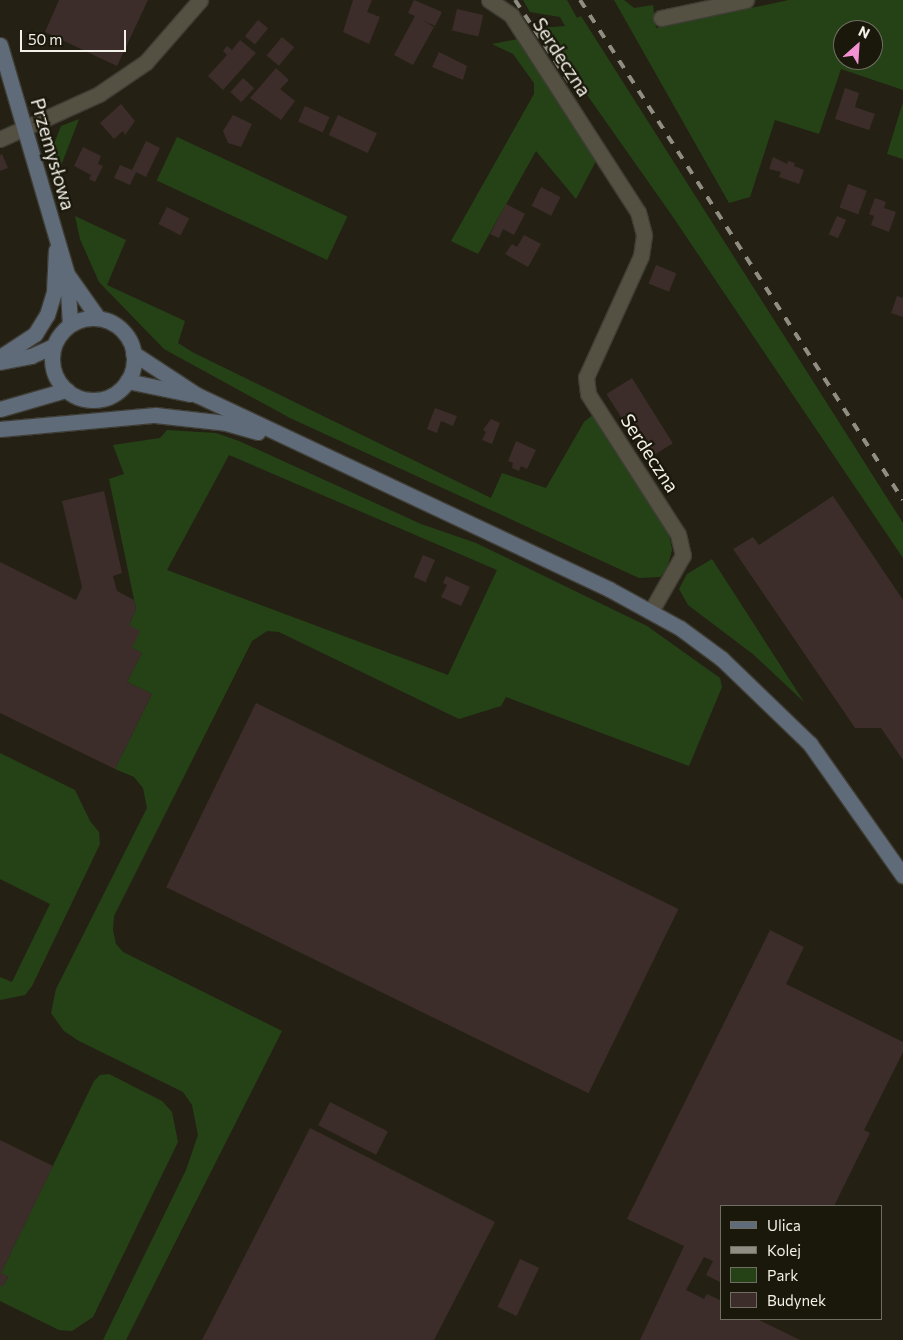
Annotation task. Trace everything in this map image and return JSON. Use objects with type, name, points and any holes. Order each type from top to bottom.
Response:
[{"type":"street","points":[[0,139],[99,94],[146,62],[200,0]]},
{"type":"street","name":"Serdeczna","points":[[489,0],[511,15],[638,212],[644,235],[641,256],[586,377],[588,394],[678,534],[683,555],[651,611]]},
{"type":"street","points":[[661,18],[746,0]]},
{"type":"street","name":"Przemysłowa","points":[[0,45],[67,274],[70,324]]},
{"type":"street","points":[[0,357],[36,334],[47,315],[54,292],[57,241]]},
{"type":"street","name":"Przemysłowa","points":[[67,274],[98,318]]},
{"type":"street","points":[[98,318],[117,326],[128,338],[133,353],[127,381],[120,390],[99,399],[76,396],[66,390],[52,365],[54,346],[70,324],[98,318]]},
{"type":"street","points":[[0,362],[31,356],[54,346]]},
{"type":"street","points":[[133,353],[197,395],[651,611],[722,659],[782,714],[839,782],[903,876]]},
{"type":"street","points":[[127,381],[197,395]]},
{"type":"street","points":[[0,409],[66,390]]},
{"type":"street","points":[[0,429],[156,415],[226,423],[301,444]]},
{"type":"green space","points":[[523,0],[567,0],[577,18],[581,16],[903,523],[903,558],[673,217],[540,28],[565,26],[560,17],[530,12]]},
{"type":"green space","points":[[614,0],[624,0],[634,8],[653,5],[656,28],[789,0],[903,0],[903,90],[844,70],[883,70],[883,20],[833,20],[833,70],[841,70],[819,134],[775,120],[750,197],[729,203]]},
{"type":"green space","points":[[518,39],[596,161],[576,199],[536,151],[478,254],[451,241],[534,94],[534,83],[513,54],[492,44]]},
{"type":"green space","points":[[903,102],[903,159],[887,154]]},
{"type":"green space","points":[[79,119],[57,176],[50,154],[61,126]]},
{"type":"green space","points":[[177,137],[347,216],[327,260],[157,181]]},
{"type":"green space","points":[[75,216],[126,240],[107,285],[185,321],[178,343],[192,352],[491,498],[502,473],[546,488],[584,422],[594,414],[668,528],[672,550],[667,569],[660,577],[639,578],[290,418],[164,349],[99,282],[80,239]]},
{"type":"green space","points":[[167,430],[216,433],[239,441],[421,524],[476,543],[647,626],[720,678],[722,687],[689,766],[506,697],[501,706],[459,719],[279,632],[267,631],[252,641],[114,916],[113,930],[116,944],[123,952],[282,1031],[126,1340],[103,1340],[186,1170],[198,1135],[192,1105],[183,1092],[79,1041],[64,1031],[51,1013],[56,989],[147,808],[143,788],[134,777],[115,769],[152,694],[127,682],[142,653],[132,648],[129,625],[136,609],[109,479],[124,474],[113,445],[160,438]],"holes":[[[229,455],[497,570],[448,675],[167,570]]]},
{"type":"green space","points":[[712,559],[804,702],[754,655],[688,605],[679,589],[687,574]]},
{"type":"green space","points":[[0,753],[75,790],[90,821],[99,832],[100,844],[32,986],[25,995],[0,1000],[0,977],[12,982],[50,904],[0,879]]},
{"type":"green space","points":[[109,1074],[162,1101],[172,1112],[178,1142],[93,1317],[72,1331],[59,1330],[0,1301],[0,1285],[3,1286],[8,1277],[1,1273],[94,1081],[100,1075]]},
{"type":"building","points":[[59,0],[148,0],[117,66],[45,32]]},
{"type":"building","points":[[353,0],[372,0],[367,12],[380,17],[369,44],[343,32]]},
{"type":"building","points":[[414,0],[442,12],[435,26],[422,20],[434,27],[413,65],[394,55],[415,16],[408,13]]},
{"type":"building","points":[[457,9],[483,15],[478,37],[452,30]]},
{"type":"building","points":[[258,20],[268,28],[255,45],[245,36]]},
{"type":"building","points":[[282,37],[294,47],[279,66],[267,55]]},
{"type":"building","points":[[240,40],[256,53],[223,90],[208,76],[227,55],[223,51],[227,46],[232,50]]},
{"type":"building","points":[[439,52],[467,66],[463,80],[432,67]]},
{"type":"building","points":[[276,68],[289,80],[280,89],[295,101],[281,120],[250,98]]},
{"type":"building","points":[[243,78],[254,88],[241,102],[230,92]]},
{"type":"building","points":[[845,88],[859,93],[855,107],[875,114],[869,130],[835,119]]},
{"type":"building","points":[[121,104],[135,121],[125,135],[123,131],[114,139],[100,123]]},
{"type":"building","points":[[305,106],[330,117],[323,133],[298,122]]},
{"type":"building","points":[[233,115],[252,124],[241,147],[228,143],[223,131]]},
{"type":"building","points":[[338,115],[377,133],[368,153],[329,135]]},
{"type":"building","points":[[146,141],[160,148],[146,177],[136,172],[130,185],[114,178],[120,165],[132,170]]},
{"type":"building","points":[[83,147],[101,156],[98,164],[103,166],[95,182],[89,179],[91,175],[74,166]]},
{"type":"building","points":[[2,154],[8,168],[0,171],[0,155]]},
{"type":"building","points":[[773,157],[787,164],[788,161],[795,163],[794,166],[804,170],[799,184],[779,177],[781,172],[769,169]]},
{"type":"building","points":[[848,184],[867,191],[858,214],[839,207]]},
{"type":"building","points":[[541,187],[561,197],[551,216],[531,206]]},
{"type":"building","points":[[875,198],[886,202],[884,208],[896,212],[889,232],[871,225],[874,216],[869,214]]},
{"type":"building","points":[[506,204],[525,214],[514,235],[503,229],[499,238],[490,234]]},
{"type":"building","points":[[167,207],[189,218],[181,235],[158,224]]},
{"type":"building","points":[[837,216],[846,220],[838,238],[829,234]]},
{"type":"building","points":[[524,235],[541,244],[528,267],[505,254],[512,244],[517,247]]},
{"type":"building","points":[[656,265],[676,273],[669,292],[649,284]]},
{"type":"building","points":[[897,296],[903,298],[903,317],[891,313]]},
{"type":"building","points":[[632,378],[673,443],[647,459],[607,394]]},
{"type":"building","points":[[435,408],[457,416],[453,426],[441,421],[437,433],[427,429]]},
{"type":"building","points":[[491,419],[500,423],[492,444],[482,440],[486,432],[483,430]]},
{"type":"building","points":[[516,441],[536,450],[527,469],[521,466],[519,471],[512,468],[513,463],[508,461]]},
{"type":"building","points":[[104,491],[122,573],[113,576],[117,591],[134,600],[136,609],[129,625],[140,631],[132,648],[142,653],[127,682],[152,694],[115,769],[0,713],[0,562],[76,600],[82,587],[62,501]]},
{"type":"building","points":[[833,496],[903,600],[903,760],[881,728],[855,728],[733,549],[753,537],[759,545]]},
{"type":"building","points":[[423,555],[435,560],[426,582],[414,577]]},
{"type":"building","points":[[446,576],[470,587],[461,606],[441,597],[447,585],[443,583]]},
{"type":"building","points":[[256,703],[678,909],[589,1093],[166,887]]},
{"type":"building","points":[[770,930],[804,947],[786,984],[903,1042],[903,1052],[864,1130],[870,1133],[834,1205],[720,1205],[720,1282],[706,1275],[713,1261],[704,1257],[686,1290],[704,1299],[707,1294],[720,1300],[720,1320],[759,1320],[800,1340],[640,1340],[684,1246],[627,1219]]},
{"type":"building","points":[[330,1102],[388,1132],[376,1155],[318,1125]]},
{"type":"building","points":[[310,1128],[495,1222],[434,1340],[202,1340]]},
{"type":"building","points":[[0,1140],[53,1166],[1,1273],[8,1276],[3,1287],[0,1285]]},
{"type":"building","points":[[520,1259],[539,1268],[517,1316],[498,1307]]},
{"type":"railway","points":[[515,0],[569,82]]},
{"type":"railway","points":[[580,0],[903,500]]}]
